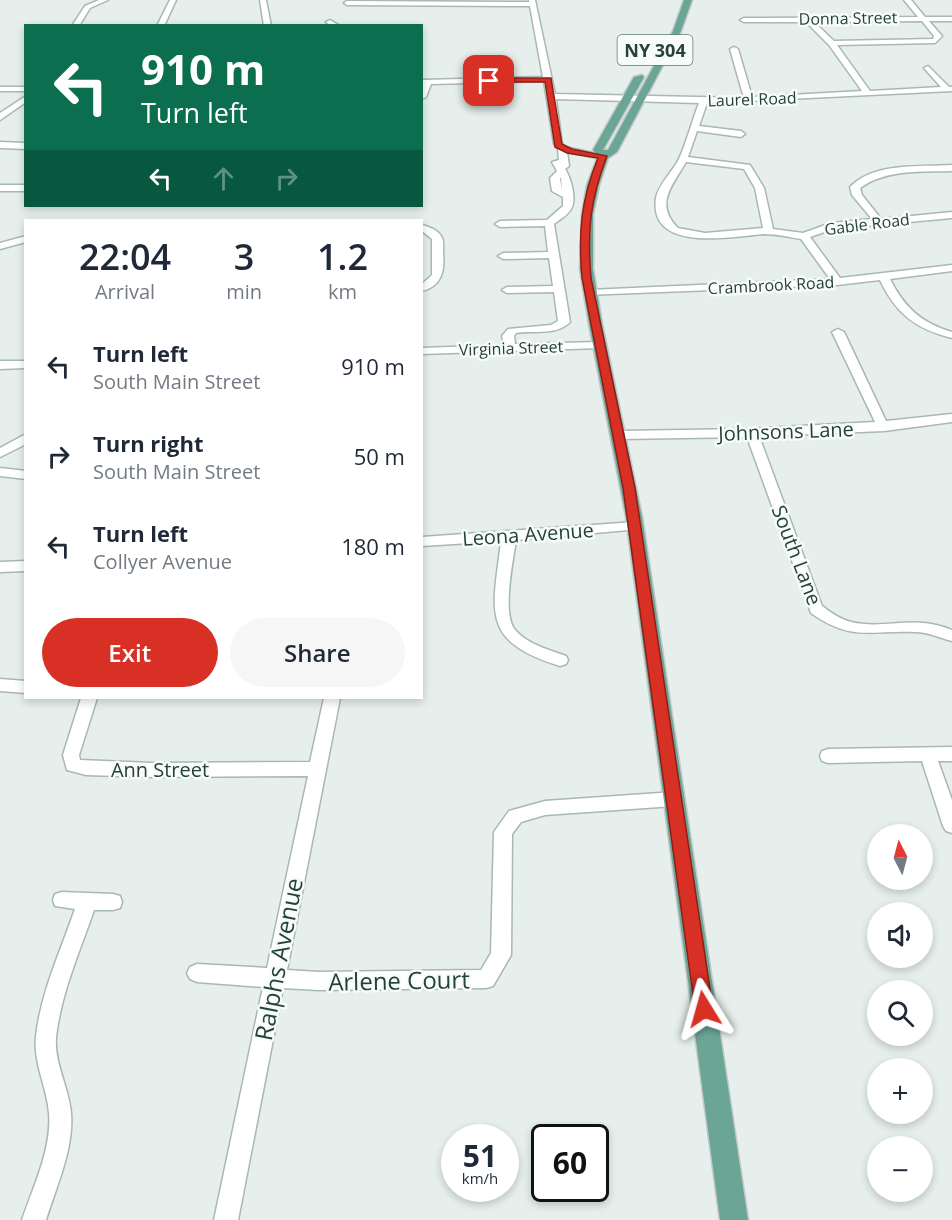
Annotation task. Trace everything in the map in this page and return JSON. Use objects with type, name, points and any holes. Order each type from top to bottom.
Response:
[{"type":"main road","name":"NY 304","points":[[603,156],[598,150],[668,28],[678,0]]},
{"type":"main road","name":"NY 304","points":[[688,0],[679,28],[641,99],[612,152],[603,156],[591,186],[584,225],[584,257],[589,293],[620,435],[635,526],[734,1220]]},
{"type":"street","points":[[76,24],[87,7],[105,0]]},
{"type":"street","points":[[161,24],[173,0]]},
{"type":"street","points":[[264,0],[268,24]]},
{"type":"street","points":[[832,43],[935,41],[938,36],[907,0]]},
{"type":"street","points":[[347,3],[532,2],[552,96],[558,144],[562,149],[565,165],[555,178],[557,191],[568,196],[566,210],[549,223],[500,224]]},
{"type":"street","name":"Donna Street","points":[[744,20],[921,17],[952,19]]},
{"type":"street","points":[[807,19],[832,43],[867,93]]},
{"type":"street","points":[[734,49],[749,100]]},
{"type":"street","points":[[928,68],[949,89]]},
{"type":"street","points":[[425,82],[549,80]]},
{"type":"street","points":[[0,89],[24,88]]},
{"type":"street","name":"Laurel Road","points":[[552,96],[704,101],[949,89]]},
{"type":"street","points":[[0,117],[24,99]]},
{"type":"street","points":[[704,101],[683,159],[661,197],[662,212],[675,230],[690,235],[705,236],[768,231],[804,236]]},
{"type":"street","points":[[695,128],[741,134]]},
{"type":"street","points":[[0,145],[24,146]]},
{"type":"street","points":[[562,149],[603,156]]},
{"type":"street","points":[[683,159],[747,167],[753,173],[768,231]]},
{"type":"street","points":[[878,221],[857,195],[855,187],[862,180],[874,175],[952,168]]},
{"type":"street","points":[[0,188],[24,188]]},
{"type":"street","name":"Gable Road","points":[[837,282],[804,236],[831,225],[952,215]]},
{"type":"street","points":[[510,348],[508,336],[512,331],[524,328],[555,327],[563,324],[565,318],[549,223]]},
{"type":"street","points":[[423,228],[430,231],[437,238],[438,276],[432,284],[423,288]]},
{"type":"street","points":[[0,246],[24,240]]},
{"type":"street","points":[[503,256],[554,255]]},
{"type":"street","name":"Crambrook Road","points":[[589,293],[837,282],[952,268]]},
{"type":"street","points":[[883,275],[895,301],[916,323],[932,331],[952,335]]},
{"type":"street","points":[[507,290],[560,289]]},
{"type":"street","points":[[838,332],[875,413],[884,427]]},
{"type":"street","name":"Virginia Street","points":[[423,351],[600,345]]},
{"type":"street","points":[[0,364],[24,364]]},
{"type":"street","name":"Johnsons Lane","points":[[620,435],[752,434],[884,427],[952,418]]},
{"type":"street","name":"South Lane","points":[[752,434],[816,609],[828,620],[843,627],[859,629],[923,626],[939,629],[952,636]]},
{"type":"street","points":[[0,453],[24,439]]},
{"type":"street","points":[[0,472],[24,475]]},
{"type":"street","name":"Leona Avenue","points":[[423,542],[635,526]]},
{"type":"street","points":[[509,536],[502,616],[507,630],[536,652],[560,660]]},
{"type":"street","points":[[0,567],[24,566]]},
{"type":"street","points":[[0,685],[24,687]]},
{"type":"street","name":"Ann Street","points":[[89,699],[72,755],[73,765],[86,768],[152,770],[317,769]]},
{"type":"street","name":"Ralphs Avenue","points":[[226,1220],[332,699]]},
{"type":"street","points":[[828,756],[952,754]]},
{"type":"street","points":[[928,755],[952,826]]},
{"type":"street","name":"Arlene Court","points":[[197,973],[273,980],[486,979],[501,955],[503,832],[515,816],[545,808],[674,799]]},
{"type":"street","points":[[62,900],[113,902]]},
{"type":"street","points":[[34,1220],[58,1138],[60,1114],[48,1062],[46,1040],[50,1014],[87,901]]},
{"type":"route","points":[[489,81],[549,80],[558,146],[570,151],[603,156],[591,186],[584,225],[586,278],[629,488],[704,1009]]}]
